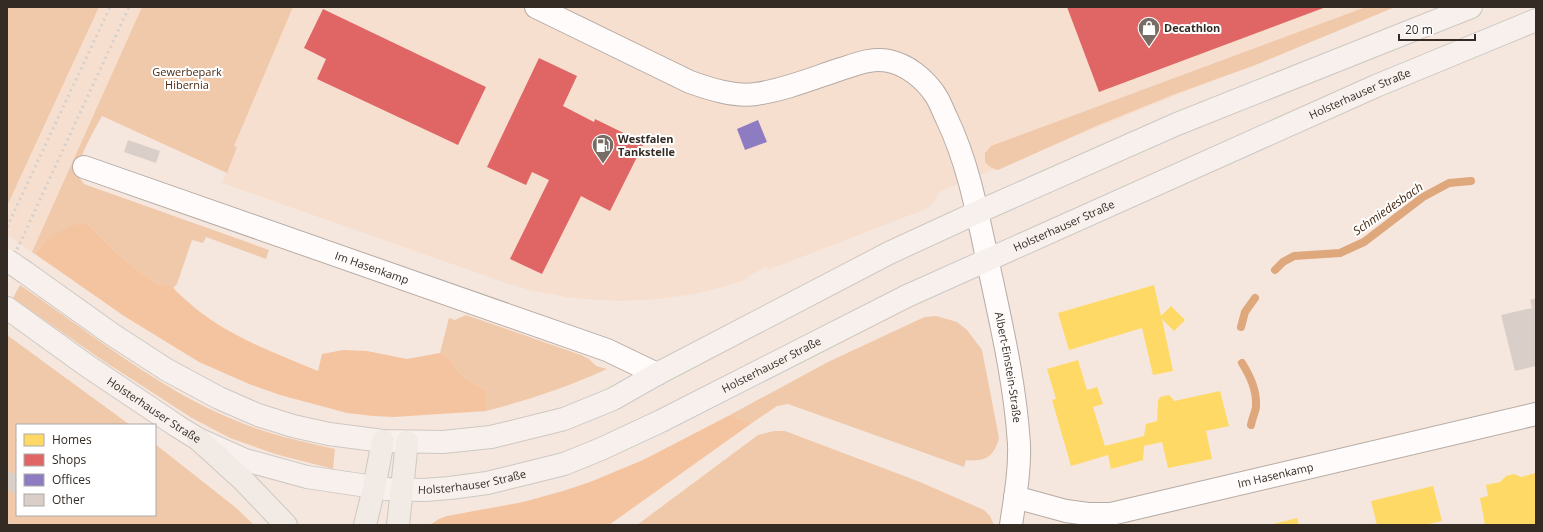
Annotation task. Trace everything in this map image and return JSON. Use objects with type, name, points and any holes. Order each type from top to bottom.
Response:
[{"type":"highway","points":[[198,439],[242,479],[286,525]]},
{"type":"highway","points":[[364,525],[374,488],[383,441]]},
{"type":"highway","points":[[398,525],[406,442]]},
{"type":"main road","points":[[7,260],[167,370],[219,398],[258,415],[293,426],[329,434],[383,441],[443,442],[491,437],[564,419],[613,399],[657,374],[889,253],[978,212],[1177,124],[1471,7]]},
{"type":"main road","name":"Holsterhauser Straße","points":[[8,308],[86,365],[198,439],[245,460],[292,474],[324,481],[374,488],[402,490],[450,488],[487,483],[564,464],[601,449],[661,421],[906,296],[1376,86],[1536,20]]},
{"type":"street","name":"Albert-Einstein-Straße","points":[[536,7],[690,82],[709,89],[725,92],[755,94],[793,85],[861,62],[883,60],[904,66],[924,81],[935,94],[960,150],[978,212],[997,302],[1014,397],[1019,445],[1018,469],[1011,525]]},
{"type":"street","name":"Im Hasenkamp","points":[[84,167],[607,350],[657,374]]},
{"type":"street","name":"Im Hasenkamp","points":[[1015,496],[1066,511],[1088,514],[1111,514],[1536,414]]},
{"type":"shaded area","points":[[99,7],[142,7],[32,252],[7,235],[7,206]]},
{"type":"shaded area","points":[[293,7],[1393,7],[939,192],[935,201],[926,209],[768,270],[766,267],[747,277],[748,279],[694,294],[661,299],[617,301],[571,298],[529,290],[222,183],[237,148],[234,146]]},
{"type":"shaded area","points":[[86,222],[133,267],[160,286],[172,286],[201,313],[217,324],[250,342],[318,371],[322,354],[343,350],[367,351],[407,359],[440,353],[450,359],[462,375],[486,391],[486,411],[394,417],[347,413],[280,395],[249,384],[199,362],[124,316],[35,254],[51,237],[71,227]]},
{"type":"shaded area","points":[[730,415],[752,423],[609,525],[430,525],[447,516],[523,502],[590,482],[643,460]]},
{"type":"green space","points":[[7,7],[99,7],[7,206]]},
{"type":"green space","name":"Gewerbepark Hibernia","points":[[142,7],[293,7],[234,146],[237,147],[227,173],[102,116],[84,150],[79,164],[78,174],[84,184],[269,250],[266,259],[206,237],[203,243],[192,240],[177,284],[173,288],[172,286],[160,286],[133,267],[86,222],[58,234],[40,247],[35,254],[32,252]]},
{"type":"green space","points":[[1366,7],[1395,7],[1253,66],[1175,94],[1096,126],[998,170],[990,167],[985,162],[985,153],[991,146]]},
{"type":"green space","points":[[20,285],[140,369],[193,401],[261,430],[335,449],[333,469],[275,454],[230,438],[192,418],[102,360],[13,298]]},
{"type":"green space","points":[[466,315],[581,355],[589,359],[596,366],[607,369],[548,393],[486,411],[486,391],[462,375],[448,357],[440,353],[449,318],[455,320]]},
{"type":"green space","points":[[936,316],[957,322],[967,330],[982,350],[999,438],[994,450],[988,457],[978,460],[966,460],[964,467],[788,404],[777,406],[752,423],[730,415],[828,362],[925,317]]},
{"type":"green space","points":[[7,335],[129,424],[16,424],[16,516],[156,516],[156,445],[235,507],[254,525],[7,525]]},
{"type":"green space","points":[[774,431],[785,431],[920,482],[984,510],[990,516],[994,525],[637,525],[758,435]]},
{"type":"building: Homes","points":[[1154,285],[1161,316],[1171,306],[1185,320],[1174,331],[1162,319],[1173,371],[1153,375],[1142,328],[1069,350],[1058,313]]},
{"type":"building: Homes","points":[[1078,360],[1087,390],[1097,387],[1103,404],[1093,407],[1105,446],[1144,436],[1146,424],[1157,421],[1158,401],[1160,397],[1169,395],[1174,401],[1220,391],[1229,426],[1206,431],[1212,459],[1168,468],[1162,442],[1144,446],[1143,460],[1111,469],[1108,455],[1071,466],[1052,400],[1056,399],[1047,369]]},
{"type":"building: Homes","points":[[1536,473],[1536,524],[1485,525],[1480,498],[1488,496],[1486,485],[1500,482],[1506,476],[1514,474],[1521,477]]},
{"type":"building: Homes","points":[[1433,486],[1442,521],[1424,525],[1377,525],[1371,501]]},
{"type":"building: Homes","points":[[1297,518],[1299,525],[1273,525],[1273,524]]},
{"type":"building: Shops","name":"Decathlon","points":[[1067,7],[1326,7],[1099,92]]},
{"type":"building: Shops","points":[[323,9],[486,87],[458,145],[317,79],[326,59],[304,48]]},
{"type":"building: Shops","points":[[539,58],[577,76],[563,106],[594,122],[595,119],[644,143],[610,211],[581,196],[542,274],[510,259],[549,180],[532,172],[526,185],[487,167]]},
{"type":"building: Offices","points":[[758,120],[767,142],[745,150],[737,129]]},
{"type":"building: Other","points":[[128,140],[160,151],[156,163],[124,152]]},
{"type":"building: Other","points":[[1536,298],[1536,366],[1515,371],[1501,315],[1532,308],[1530,300]]},
{"type":"building: Other","points":[[7,470],[16,474],[16,494],[7,489]]},
{"type":"waterway","name":"Schmiedesbach","points":[[1275,270],[1283,262],[1294,256],[1340,253],[1364,242],[1423,197],[1449,183],[1471,181]]},
{"type":"waterway","name":"Schmiedesbach","points":[[1241,327],[1245,312],[1255,298]]},
{"type":"waterway","name":"Schmiedesbach","points":[[1242,363],[1250,378],[1256,401],[1256,407],[1251,425]]},
{"type":"railway","points":[[7,227],[110,7]]},
{"type":"railway","points":[[7,271],[129,7]]},
{"type":"place","name":"Decathlon","points":[[1149,48]]},
{"type":"place","name":"Westfalen Tankstelle","points":[[603,164]]}]
